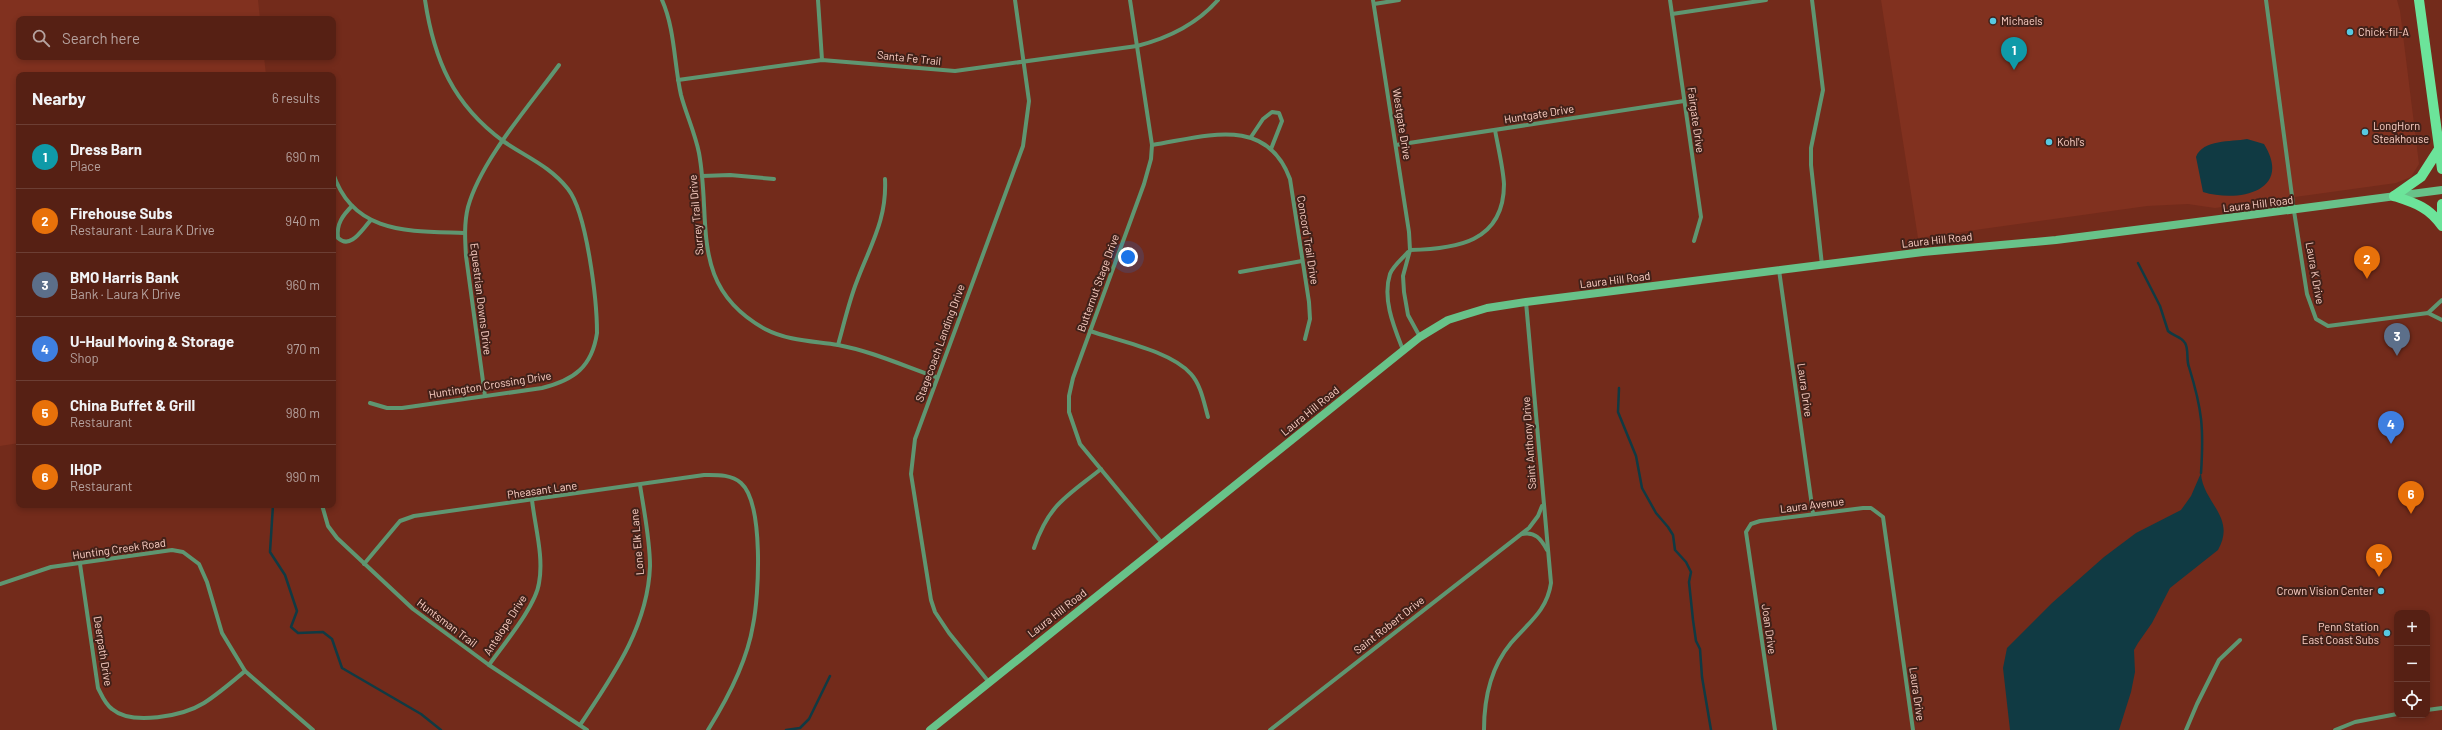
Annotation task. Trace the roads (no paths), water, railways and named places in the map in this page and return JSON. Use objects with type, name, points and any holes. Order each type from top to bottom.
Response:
[{"type":"main road","points":[[2419,0],[2441,150],[2442,169]]},
{"type":"main road","points":[[2394,196],[2421,177],[2441,150]]},
{"type":"main road","name":"Laura Hill Road","points":[[930,730],[988,681],[1403,350],[1420,337],[1448,320],[1464,314],[1487,308],[1526,302],[1923,252],[2056,240],[2442,190]]},
{"type":"main road","points":[[2394,196],[2424,207],[2435,215],[2442,226]]},
{"type":"main road","points":[[2442,204],[2440,213],[2442,226]]},
{"type":"street","name":"Huntington Crossing Drive","points":[[370,403],[387,408],[402,408],[561,384],[576,375],[586,363],[594,348],[597,333],[583,224],[578,205],[555,175],[541,164],[504,141],[466,107],[451,86],[433,42],[426,0]]},
{"type":"street","name":"Surrey Trail Drive","points":[[662,0],[669,22],[678,80],[699,152],[707,254],[722,292],[750,320],[766,330],[787,338],[838,345],[936,377]]},
{"type":"street","points":[[818,0],[822,60]]},
{"type":"street","name":"Stagecoach Landing Drive","points":[[988,681],[935,612],[928,587],[912,468],[915,439],[936,377],[1023,146],[1030,101],[1015,0]]},
{"type":"street","name":"Butternut Stage Drive","points":[[1130,0],[1152,145],[1151,159],[1144,184],[1073,378],[1069,396],[1069,412],[1080,444],[1162,543]]},
{"type":"street","name":"Santa Fe Trail","points":[[678,80],[822,60],[955,71],[1137,46],[1161,40],[1182,30],[1198,20],[1218,0]]},
{"type":"street","points":[[1373,2],[1399,0]]},
{"type":"street","name":"Fairgate Drive","points":[[1670,0],[1701,217],[1694,241]]},
{"type":"street","points":[[1672,14],[1766,0]]},
{"type":"street","points":[[1812,0],[1823,90],[1811,148],[1811,165],[1822,265]]},
{"type":"street","points":[[2266,0],[2294,210]]},
{"type":"street","name":"Westgate Drive","points":[[1373,2],[1409,232],[1410,250],[1403,276],[1404,292],[1408,315],[1420,337]]},
{"type":"street","name":"Equestrian Downs Drive","points":[[485,396],[464,233],[468,208],[475,187],[504,141],[559,65]]},
{"type":"street","name":"Huntgate Drive","points":[[1396,145],[1684,101]]},
{"type":"street","points":[[1251,137],[1263,119],[1272,112],[1279,113],[1282,121],[1271,149]]},
{"type":"street","points":[[1403,350],[1392,321],[1387,291],[1391,273],[1410,250],[1443,249],[1466,244],[1477,238],[1494,219],[1500,209],[1504,182],[1495,130]]},
{"type":"street","name":"Concord Trail Drive","points":[[1152,145],[1219,135],[1251,137],[1271,149],[1284,164],[1290,179],[1310,319],[1304,339]]},
{"type":"street","points":[[702,176],[730,174],[774,179]]},
{"type":"street","points":[[336,179],[342,192],[352,206],[371,220],[384,227],[401,231],[464,233]]},
{"type":"street","points":[[838,345],[856,282],[883,216],[886,198],[885,179]]},
{"type":"street","points":[[352,206],[344,214],[337,227],[338,238],[342,242],[349,242],[353,240],[371,220]]},
{"type":"street","name":"Laura K Drive","points":[[2294,210],[2307,294],[2318,321],[2323,324],[2334,325],[2428,314]]},
{"type":"street","points":[[1240,272],[1302,261]]},
{"type":"street","name":"Laura Drive","points":[[1779,270],[1813,513]]},
{"type":"street","points":[[2442,300],[2428,314],[2442,320]]},
{"type":"street","name":"Saint Anthony Drive","points":[[1484,730],[1487,693],[1493,673],[1511,644],[1538,616],[1550,594],[1551,583],[1526,302]]},
{"type":"street","points":[[1090,331],[1166,357],[1180,365],[1192,374],[1199,387],[1208,417]]},
{"type":"street","points":[[1034,548],[1041,529],[1056,505],[1101,469]]},
{"type":"street","name":"Pheasant Lane","points":[[364,564],[400,521],[414,516],[704,475],[725,475],[741,482],[751,500],[755,522],[758,571],[753,625],[741,666],[725,702],[708,730]]},
{"type":"street","name":"Lone Elk Lane","points":[[580,725],[617,670],[638,627],[646,598],[650,565],[640,485]]},
{"type":"street","name":"Antelope Drive","points":[[490,665],[530,606],[539,585],[540,564],[532,500]]},
{"type":"street","name":"Saint Robert Drive","points":[[1270,730],[1520,535],[1538,516],[1543,504]]},
{"type":"street","name":"Huntsman Trail","points":[[323,508],[328,526],[337,538],[413,609],[490,665],[587,730]]},
{"type":"street","name":"Laura Avenue","points":[[1746,532],[1750,524],[1755,522],[1813,513],[1872,508],[1883,518]]},
{"type":"street","name":"Laura Drive","points":[[1883,518],[1913,730]]},
{"type":"street","name":"Joan Drive","points":[[1746,532],[1775,730]]},
{"type":"street","points":[[1520,535],[1528,533],[1536,535],[1548,550]]},
{"type":"street","name":"Hunting Creek Road","points":[[0,584],[51,567],[172,550],[192,557],[200,564],[207,582],[214,613],[224,639],[245,671],[313,730]]},
{"type":"street","name":"Deerpath Drive","points":[[80,564],[98,688],[112,710],[137,719],[184,712],[203,704],[245,671]]},
{"type":"street","points":[[2186,730],[2196,704],[2219,660],[2240,640]]},
{"type":"street","points":[[2430,710],[2442,708]]},
{"type":"street","points":[[2335,730],[2355,722],[2394,715]]},
{"type":"water","points":[[2247,139],[2264,144],[2271,160],[2272,173],[2267,183],[2258,190],[2232,196],[2203,192],[2196,157],[2200,151],[2211,144],[2218,142]]},
{"type":"water","points":[[2201,473],[2207,493],[2221,519],[2224,528],[2223,538],[2218,550],[2170,588],[2152,623],[2134,650],[2135,672],[2131,692],[2119,730],[2010,730],[2003,668],[2007,648],[2052,603],[2104,557],[2136,533],[2181,510],[2191,496]]},
{"type":"waterway","points":[[2138,263],[2160,306],[2168,331],[2181,339],[2186,345],[2188,364],[2197,395],[2201,419],[2201,473]]},
{"type":"waterway","points":[[1619,388],[1618,412],[1636,456],[1642,488],[1656,513],[1673,535],[1675,550],[1686,562],[1691,572],[1689,582],[1693,620],[1696,641],[1700,649],[1702,677],[1711,730]]},
{"type":"waterway","points":[[273,508],[270,552],[285,575],[297,611],[291,627],[298,633],[323,632],[332,639],[342,668],[421,714],[441,730]]},
{"type":"waterway","points":[[786,730],[800,728],[809,719],[830,676]]},
{"type":"place","name":"Michaels","points":[[1993,21]]},
{"type":"place","name":"Chick-fil-A","points":[[2350,32]]},
{"type":"place","name":"Dress Barn","points":[[2014,70]]},
{"type":"place","name":"LongHorn Steakhouse","points":[[2365,132]]},
{"type":"place","name":"Kohl's","points":[[2049,142]]},
{"type":"place","name":"Firehouse Subs","points":[[2367,279]]},
{"type":"place","name":"BMO Harris Bank","points":[[2397,356]]},
{"type":"place","name":"U-Haul Moving & Storage","points":[[2391,444]]},
{"type":"place","name":"IHOP","points":[[2411,514]]},
{"type":"place","name":"China Buffet & Grill","points":[[2379,577]]},
{"type":"place","name":"Crown Vision Center","points":[[2381,591]]},
{"type":"place","name":"Penn Station East Coast Subs","points":[[2387,633]]}]
